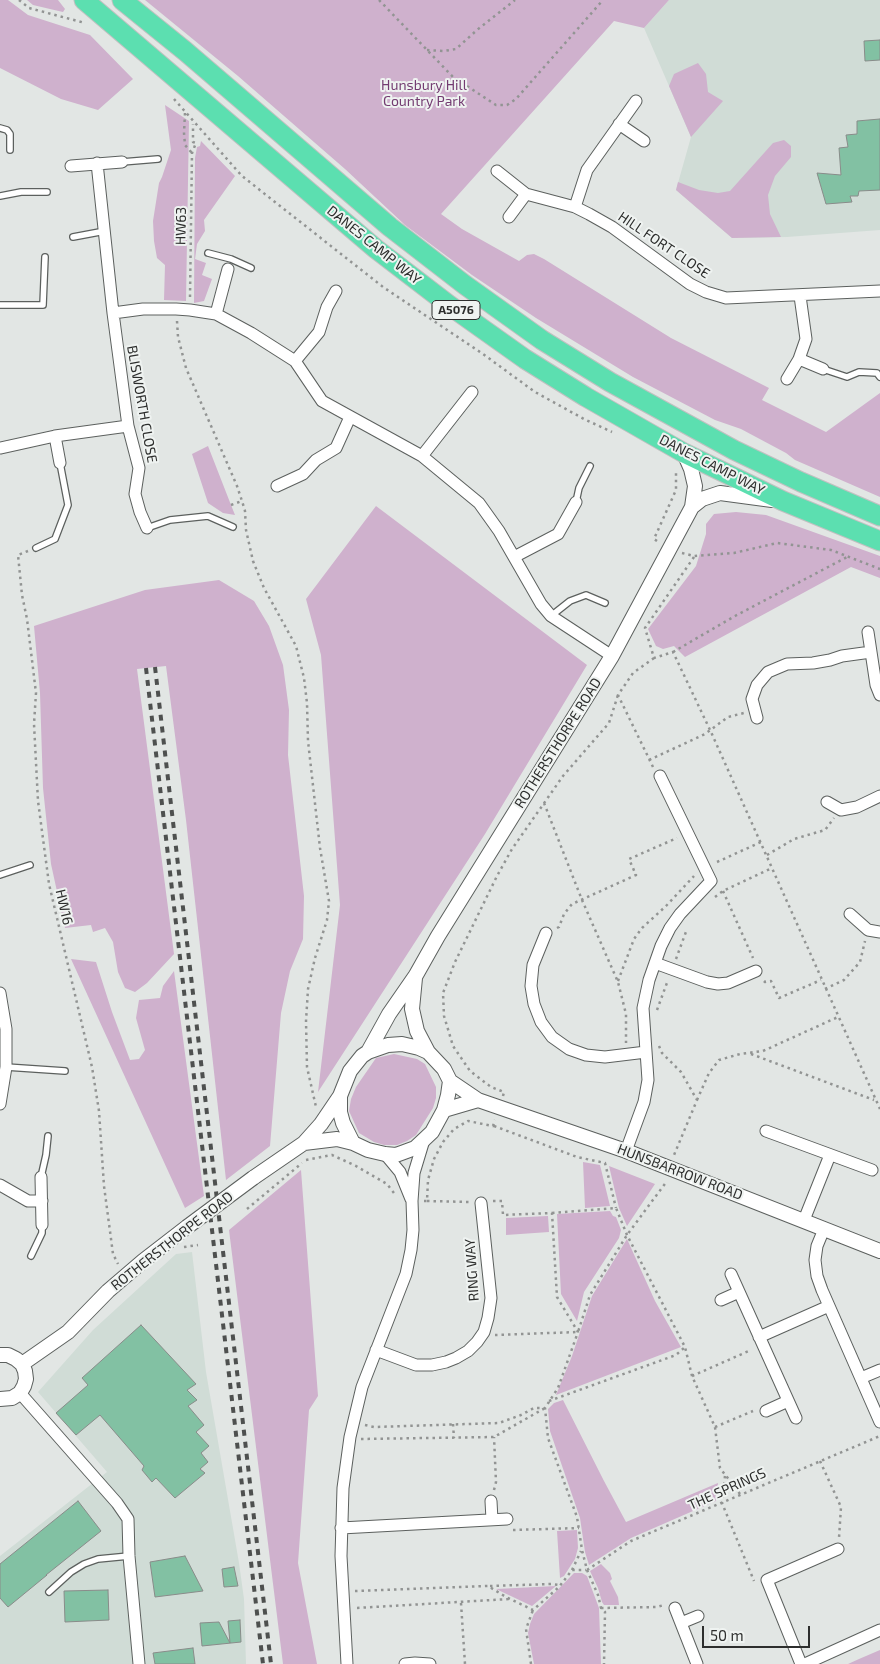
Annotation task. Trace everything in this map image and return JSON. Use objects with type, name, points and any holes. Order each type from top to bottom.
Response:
[{"type":"highway","name":"DANES CAMP WAY","points":[[84,0],[376,249],[449,305],[525,359],[578,393],[684,453],[783,501],[880,541]]},
{"type":"highway","name":"DANES CAMP WAY","points":[[122,0],[390,227],[464,285],[542,340],[610,382],[734,450],[801,482],[880,516]]},
{"type":"street","points":[[575,207],[587,170],[636,101]]},
{"type":"street","points":[[619,124],[644,141]]},
{"type":"street","points":[[71,166],[122,162]]},
{"type":"street","name":"BLISWORTH CLOSE","points":[[97,163],[113,313],[128,426],[140,468],[136,494],[140,512],[147,528]]},
{"type":"street","name":"HILL FORT CLOSE","points":[[497,171],[526,194],[575,207],[612,227],[690,284],[706,292],[726,298],[880,292]]},
{"type":"street","points":[[509,217],[526,194]]},
{"type":"street","points":[[216,314],[230,264]]},
{"type":"street","points":[[295,362],[319,332],[327,307],[336,291]]},
{"type":"street","points":[[787,379],[799,358],[806,338],[800,296]]},
{"type":"street","points":[[113,313],[143,309],[176,309],[216,314],[251,333],[295,362],[322,401],[422,456],[479,503],[499,531],[534,593],[552,616],[612,656]]},
{"type":"street","points":[[799,358],[824,369]]},
{"type":"street","points":[[422,456],[472,392]]},
{"type":"street","points":[[277,486],[303,474],[316,460],[336,448],[350,417]]},
{"type":"street","points":[[1,448],[55,436],[128,426]]},
{"type":"street","points":[[55,436],[60,463]]},
{"type":"street","name":"ROTHERSTHORPE ROAD","points":[[368,1052],[389,1014],[416,975],[438,936],[612,656],[670,550],[692,507],[695,486],[691,469],[684,453]]},
{"type":"street","points":[[692,507],[702,499],[720,492],[783,501]]},
{"type":"street","points":[[514,557],[558,534],[576,502]]},
{"type":"street","points":[[868,632],[880,695]]},
{"type":"street","points":[[756,714],[752,699],[756,685],[768,672],[787,664],[813,663],[871,652]]},
{"type":"street","points":[[626,1151],[644,1102],[648,1080],[643,1008],[649,980],[670,928],[680,914],[711,881],[660,776]]},
{"type":"street","points":[[827,802],[841,810],[857,807],[880,796]]},
{"type":"street","points":[[850,914],[868,930],[880,932]]},
{"type":"street","points":[[546,933],[533,965],[531,986],[534,1004],[541,1022],[552,1037],[569,1049],[586,1055],[605,1057],[646,1052]]},
{"type":"street","points":[[655,963],[707,982],[718,984],[728,983],[756,971]]},
{"type":"street","name":"ROTHERSTHORPE ROAD","points":[[416,975],[412,1009],[417,1032],[428,1052],[444,1070],[450,1081]]},
{"type":"street","points":[[0,993],[6,1029],[6,1067],[0,1104]]},
{"type":"street","name":"ROTHERSTHORPE ROAD","points":[[22,1364],[68,1332],[125,1276],[187,1227],[304,1143],[340,1096],[350,1071],[362,1056],[388,1044],[402,1044],[428,1052]]},
{"type":"street","points":[[304,1143],[337,1139],[353,1142],[368,1150],[396,1155],[414,1148],[432,1132],[444,1110],[450,1081]]},
{"type":"street","name":"HUNSBARROW ROAD","points":[[450,1081],[478,1100],[626,1151],[880,1251]]},
{"type":"street","points":[[340,1096],[342,1117],[353,1142]]},
{"type":"street","points":[[444,1110],[478,1100]]},
{"type":"street","points":[[766,1131],[872,1170]]},
{"type":"street","points":[[348,1664],[341,1556],[342,1488],[362,1387],[406,1274],[413,1230],[412,1201],[414,1173],[424,1140]]},
{"type":"street","points":[[385,1154],[400,1172],[412,1201]]},
{"type":"street","points":[[804,1220],[830,1155]]},
{"type":"street","points":[[41,1177],[42,1225]]},
{"type":"street","points":[[0,1185],[28,1201],[42,1201]]},
{"type":"street","name":"RING WAY","points":[[376,1350],[416,1365],[432,1365],[446,1362],[468,1351],[484,1332],[491,1298],[482,1202]]},
{"type":"street","points":[[824,1228],[817,1246],[815,1260],[817,1276],[880,1422]]},
{"type":"street","points":[[731,1274],[796,1418]]},
{"type":"street","points":[[721,1300],[740,1292]]},
{"type":"street","points":[[761,1341],[829,1306]]},
{"type":"street","points":[[0,1355],[16,1358],[22,1364],[26,1379],[20,1393],[12,1398],[0,1399]]},
{"type":"street","points":[[861,1378],[880,1370]]},
{"type":"street","points":[[20,1393],[117,1503],[128,1520],[129,1556],[139,1664]]},
{"type":"street","points":[[766,1411],[788,1401]]},
{"type":"street","points":[[490,1501],[492,1520]]},
{"type":"street","points":[[341,1528],[507,1520]]},
{"type":"street","points":[[801,1664],[761,1582],[838,1549]]},
{"type":"street","points":[[675,1608],[697,1664]]},
{"type":"street","points":[[681,1623],[698,1616]]},
{"type":"street","points":[[805,1664],[880,1630]]},
{"type":"street","points":[[405,1664],[415,1662],[430,1664]]},
{"type":"lane","points":[[0,128],[7,130],[10,134],[10,150]]},
{"type":"lane","points":[[122,162],[158,159]]},
{"type":"lane","points":[[0,196],[21,192],[47,192]]},
{"type":"lane","points":[[73,237],[105,231]]},
{"type":"lane","points":[[208,253],[230,264],[252,268]]},
{"type":"lane","points":[[0,305],[43,305],[45,257]]},
{"type":"lane","points":[[824,369],[847,376],[859,372],[877,373],[880,376]]},
{"type":"lane","points":[[36,548],[56,539],[68,505],[60,463]]},
{"type":"lane","points":[[576,502],[579,488],[590,466]]},
{"type":"lane","points":[[147,528],[170,520],[208,516],[233,527]]},
{"type":"lane","points":[[552,616],[570,601],[586,595],[604,603]]},
{"type":"lane","points":[[0,875],[30,865]]},
{"type":"lane","points":[[6,1067],[65,1071]]},
{"type":"lane","points":[[41,1177],[48,1136]]},
{"type":"lane","points":[[31,1256],[42,1234],[42,1225]]},
{"type":"lane","points":[[49,1592],[71,1572],[84,1564],[98,1559],[129,1556]]},
{"type":"path","points":[[427,50],[444,52],[456,49],[515,0]]},
{"type":"path","points":[[381,1],[453,77],[496,105],[507,105],[516,99],[603,0]]},
{"type":"path","points":[[185,113],[185,144],[192,153]]},
{"type":"path","name":"HW63","points":[[190,310],[192,153],[196,143],[193,142],[194,122]]},
{"type":"path","points":[[176,309],[178,337],[186,368],[237,486],[245,511],[246,530],[253,561],[264,588],[296,646],[306,695],[308,741],[320,848],[330,901],[328,920],[315,958],[308,989],[306,1021],[308,1067],[320,1124]]},
{"type":"path","points":[[231,504],[242,501]]},
{"type":"path","points":[[670,550],[694,556],[734,553],[777,543],[831,550],[880,569]]},
{"type":"path","name":"HW16","points":[[36,548],[18,555],[36,693],[34,724],[38,801],[49,884],[92,1067],[99,1111],[104,1186],[113,1254],[125,1276]]},
{"type":"path","points":[[654,658],[645,628],[694,556]]},
{"type":"path","points":[[499,1108],[504,1092],[491,1088],[470,1071],[453,1046],[444,1016],[443,993],[455,962],[512,849],[562,776],[609,723],[618,696],[633,673],[654,658],[673,652],[735,616],[849,556]]},
{"type":"path","points":[[673,652],[773,868],[821,980],[880,1109]]},
{"type":"path","points":[[618,696],[649,760],[660,776]]},
{"type":"path","points":[[649,760],[706,734],[728,717],[756,714]]},
{"type":"path","points":[[544,803],[582,900],[618,982],[626,1014],[626,1054]]},
{"type":"path","points":[[767,856],[794,839],[825,830],[841,810]]},
{"type":"path","points":[[546,933],[559,927],[564,914],[572,904],[636,875],[629,859],[688,833]]},
{"type":"path","points":[[705,868],[761,842]]},
{"type":"path","points":[[711,900],[723,890],[773,868]]},
{"type":"path","points":[[618,982],[634,939],[642,928],[694,876]]},
{"type":"path","points":[[723,890],[752,952],[756,971],[765,982],[771,981],[779,998],[821,980]]},
{"type":"path","points":[[656,1012],[688,924]]},
{"type":"path","points":[[825,989],[844,980],[860,962],[868,930]]},
{"type":"path","points":[[350,1440],[494,1438],[545,1408],[558,1388],[590,1295],[669,1168],[667,1156],[674,1155],[708,1073],[719,1060],[740,1054],[763,1051],[839,1017]]},
{"type":"path","points":[[656,1041],[662,1053],[681,1072],[697,1100]]},
{"type":"path","points":[[749,1053],[876,1100]]},
{"type":"path","points":[[493,1126],[577,1157],[605,1163],[616,1208],[685,1347],[692,1376],[715,1427],[720,1468],[740,1494]]},
{"type":"path","points":[[325,1140],[332,1155]]},
{"type":"path","points":[[427,1201],[502,1201],[503,1215],[616,1208]]},
{"type":"path","points":[[552,1213],[558,1297],[578,1332]]},
{"type":"path","points":[[481,1335],[578,1332]]},
{"type":"path","points":[[692,1376],[761,1341]]},
{"type":"path","points":[[550,1401],[676,1355],[685,1347]]},
{"type":"path","points":[[354,1422],[374,1427],[498,1423],[534,1408],[545,1408]]},
{"type":"path","points":[[545,1408],[548,1438],[577,1517],[586,1570],[598,1595],[601,1608],[605,1612],[604,1664]]},
{"type":"path","points":[[715,1427],[756,1409],[766,1411]]},
{"type":"path","points":[[453,1424],[454,1438]]},
{"type":"path","name":"THE SPRINGS","points":[[586,1570],[631,1541],[880,1436]]},
{"type":"path","points":[[490,1501],[496,1482],[494,1438]]},
{"type":"path","points":[[820,1461],[841,1507],[838,1549]]},
{"type":"path","points":[[725,1475],[722,1503],[761,1582]]},
{"type":"path","points":[[507,1520],[507,1530],[579,1528]]},
{"type":"path","points":[[531,1664],[526,1629],[533,1610],[560,1585],[572,1570],[582,1550]]},
{"type":"path","points":[[572,1570],[586,1570]]},
{"type":"path","points":[[343,1592],[451,1587],[560,1585]]},
{"type":"path","points":[[488,1586],[533,1610]]},
{"type":"path","points":[[355,1608],[510,1599]]},
{"type":"path","points":[[601,1608],[657,1607],[669,1602],[675,1608]]},
{"type":"path","points":[[461,1603],[465,1664]]},
{"type":"shaded area","points":[[669,0],[880,0],[880,230],[787,237],[732,238],[676,190],[691,137],[644,28]]},
{"type":"shaded area","points":[[192,1252],[206,1372],[244,1599],[246,1664],[0,1664],[0,1556],[107,1472],[38,1392],[93,1330],[176,1254]]},
{"type":"green space","points":[[0,0],[8,0],[28,15],[90,35],[133,79],[98,110],[61,99],[0,68]]},
{"type":"green space","points":[[27,0],[58,0],[65,9],[63,12],[33,5]]},
{"type":"green space","name":"Hunsbury Hill Country Park","points":[[145,0],[669,0],[644,28],[614,21],[441,214],[462,229],[519,261],[527,255],[534,254],[544,259],[671,338],[769,388],[762,400],[826,432],[880,393],[880,497],[795,460],[786,453],[741,429],[715,420],[633,377],[536,318],[472,275],[405,225],[345,169],[238,76]]},
{"type":"green space","points":[[698,63],[706,74],[708,92],[723,101],[691,137],[669,86],[674,74]]},
{"type":"green space","points":[[165,105],[189,121],[186,301],[164,300],[165,265],[157,258],[154,241],[153,221],[159,183],[171,150]]},
{"type":"green space","points":[[784,140],[791,146],[791,157],[775,176],[768,195],[770,214],[781,237],[732,238],[676,190],[678,182],[699,190],[718,193],[730,191],[773,143]]},
{"type":"green space","points":[[201,141],[235,176],[204,220],[205,231],[197,244],[195,259],[206,263],[202,275],[212,279],[204,301],[194,303],[195,158],[197,147],[200,146]]},
{"type":"green space","points":[[208,446],[235,515],[223,513],[208,503],[192,454]]},
{"type":"green space","points":[[376,506],[587,665],[485,834],[318,1092],[340,905],[321,655],[306,599]]},
{"type":"green space","points":[[736,512],[766,515],[880,556],[880,578],[851,567],[685,657],[674,646],[663,649],[656,646],[648,629],[696,566],[706,534],[706,524],[714,514]]},
{"type":"green space","points":[[219,580],[254,601],[269,626],[283,665],[289,710],[288,755],[304,896],[303,939],[290,971],[281,1013],[270,1146],[226,1180],[186,820],[166,666],[137,669],[174,954],[147,983],[135,992],[125,988],[118,972],[113,942],[105,928],[93,932],[91,925],[65,928],[51,864],[43,788],[40,693],[34,626],[145,590]]},
{"type":"green space","points":[[71,959],[96,962],[130,1060],[139,1059],[145,1050],[136,1018],[139,1000],[160,998],[163,986],[174,971],[204,1196],[185,1208]]},
{"type":"green space","points":[[394,1054],[417,1059],[425,1064],[436,1087],[436,1098],[433,1108],[416,1135],[397,1145],[384,1145],[374,1142],[359,1133],[349,1111],[356,1087],[376,1058]]},
{"type":"green space","points":[[583,1162],[600,1165],[610,1206],[585,1208]]},
{"type":"green space","points":[[609,1166],[655,1184],[627,1226],[619,1208]]},
{"type":"green space","points":[[301,1170],[318,1396],[309,1410],[298,1563],[317,1664],[283,1664],[229,1230]]},
{"type":"green space","points":[[610,1211],[616,1217],[621,1230],[619,1238],[584,1292],[577,1321],[561,1294],[557,1214]]},
{"type":"green space","points":[[548,1216],[549,1232],[506,1235],[506,1218]]},
{"type":"green space","points":[[627,1239],[655,1301],[681,1347],[556,1395],[572,1356],[592,1296]]},
{"type":"green space","points":[[563,1400],[626,1522],[718,1483],[716,1501],[631,1538],[589,1565],[580,1518],[550,1431],[548,1409],[554,1403]]},
{"type":"green space","points":[[577,1530],[578,1548],[575,1559],[564,1576],[560,1578],[557,1531]]},
{"type":"green space","points":[[601,1564],[610,1573],[612,1579],[610,1581],[618,1597],[619,1605],[604,1605],[602,1602],[590,1571]]},
{"type":"green space","points":[[574,1573],[582,1573],[587,1576],[599,1608],[601,1664],[534,1664],[528,1633],[534,1614]]},
{"type":"green space","points":[[556,1586],[532,1606],[496,1589]]},
{"type":"green space","points":[[880,1650],[880,1664],[848,1664],[859,1659]]},
{"type":"building","points":[[880,40],[880,60],[865,61],[864,41]]},
{"type":"building","points":[[880,119],[880,190],[859,191],[858,196],[850,196],[852,202],[826,204],[817,173],[841,175],[839,148],[848,147],[846,135],[857,134],[857,121]]},
{"type":"building","points":[[141,1325],[196,1384],[187,1390],[197,1400],[188,1406],[204,1425],[196,1432],[209,1446],[201,1453],[208,1462],[200,1469],[205,1473],[175,1498],[156,1478],[152,1482],[142,1470],[144,1466],[100,1415],[76,1435],[56,1413],[88,1385],[82,1378]]},
{"type":"building","points":[[78,1501],[101,1531],[8,1607],[0,1598],[0,1564]]},
{"type":"building","points":[[185,1556],[203,1591],[155,1597],[150,1562]]},
{"type":"building","points":[[234,1567],[238,1586],[224,1587],[222,1569]]},
{"type":"building","points":[[108,1590],[109,1620],[65,1622],[64,1591]]},
{"type":"building","points":[[240,1620],[241,1642],[202,1646],[200,1623],[219,1622],[230,1643],[228,1621]]},
{"type":"building","points":[[193,1648],[195,1664],[155,1664],[153,1653]]},
{"type":"railway","points":[[155,667],[271,1664]]},
{"type":"railway","points":[[146,668],[263,1664]]}]
